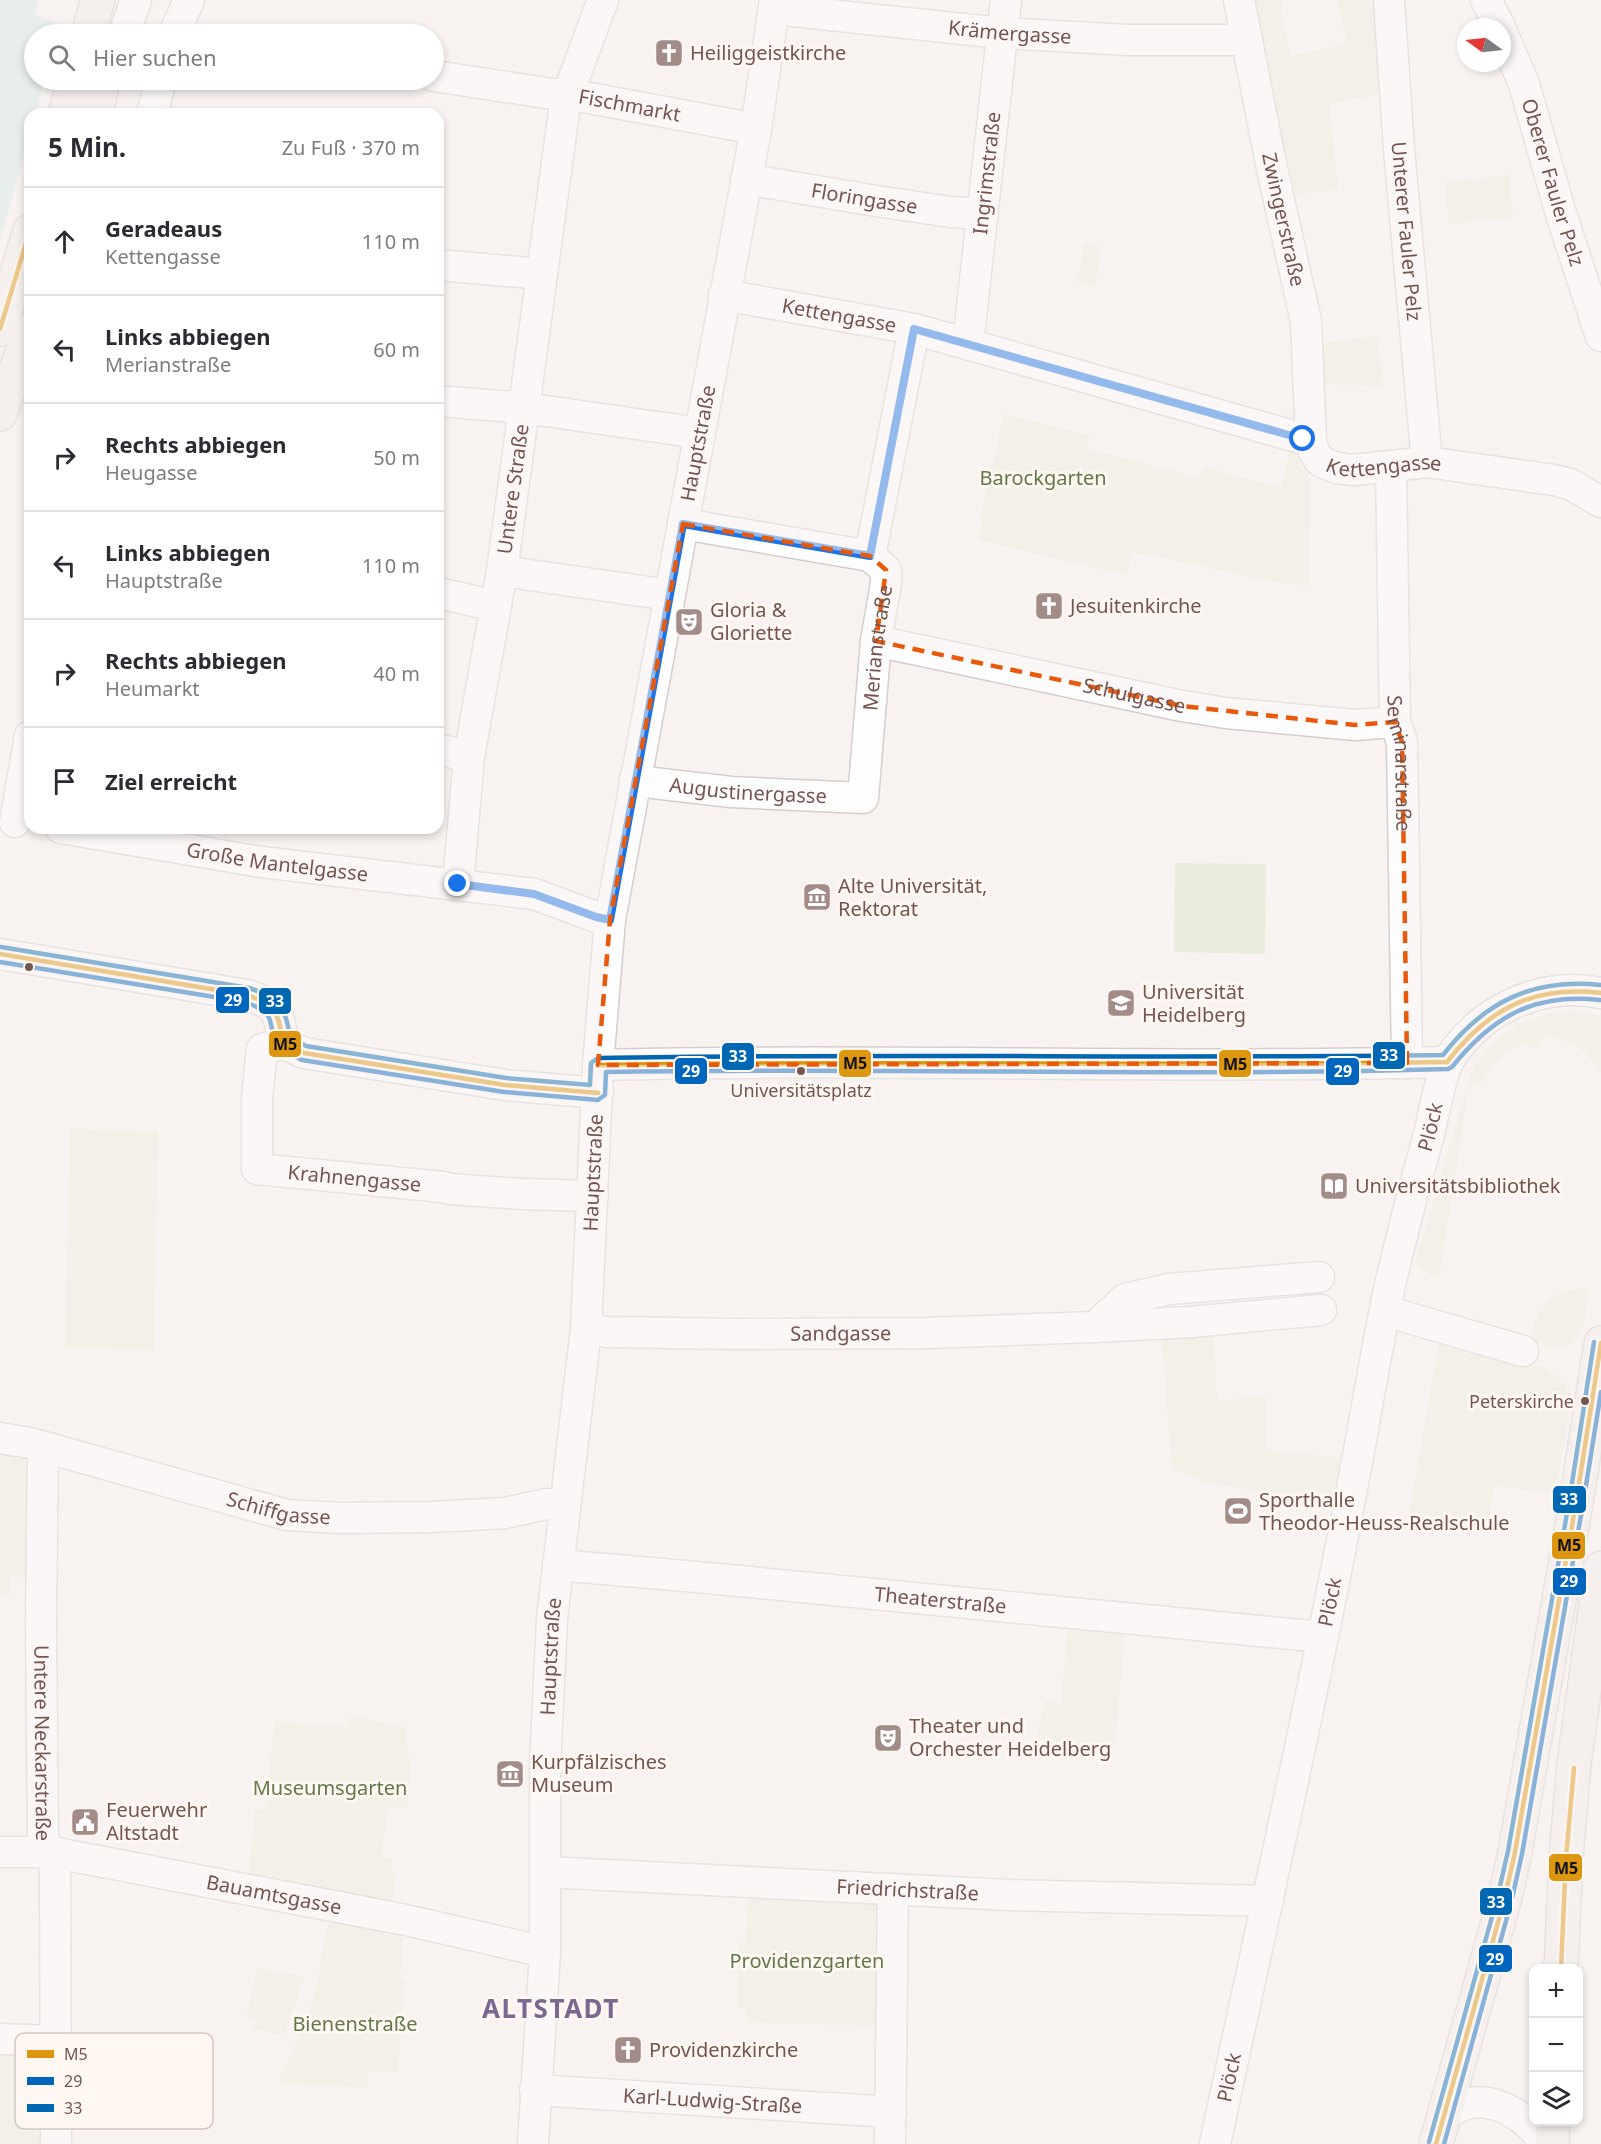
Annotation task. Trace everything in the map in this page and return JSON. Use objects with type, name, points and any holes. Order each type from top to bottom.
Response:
[{"type":"main road","points":[[91,24],[98,0]]},
{"type":"main road","points":[[112,24],[116,0]]},
{"type":"main road","points":[[66,108],[72,90]]},
{"type":"main road","points":[[97,108],[101,90]]},
{"type":"main road","points":[[0,414],[17,335],[24,278]]},
{"type":"main road","points":[[1561,1964],[1570,1812],[1584,1683],[1601,1343]]},
{"type":"main road","points":[[1440,2129],[1590,1577]]},
{"type":"main road","points":[[1552,2144],[1553,2126]]},
{"type":"street","points":[[128,24],[136,0]]},
{"type":"street","points":[[178,24],[189,0]]},
{"type":"street","name":"Fischmarkt","points":[[603,0],[560,94],[756,129]]},
{"type":"street","name":"Ingrimstraße","points":[[968,344],[1006,0]]},
{"type":"street","name":"Zwingerstraße","points":[[1239,0],[1271,164],[1306,321],[1311,441]]},
{"type":"street","name":"Unterer Fauler Pelz","points":[[1389,0],[1399,149],[1427,462]]},
{"type":"street","points":[[1486,0],[1495,18]]},
{"type":"street","name":"Krämergasse","points":[[775,4],[1001,33],[1128,40],[1247,40]]},
{"type":"street","name":"Hauptstraße","points":[[528,2136],[535,2090],[545,1952],[546,1872],[536,1767],[564,1504],[566,1419],[601,1251],[593,1196],[589,1083],[610,920],[635,779],[671,634],[662,594],[683,524],[756,129],[775,4]]},
{"type":"street","name":"Oberer Fauler Pelz","points":[[1511,54],[1527,92],[1562,214],[1601,336]]},
{"type":"street","points":[[444,77],[560,94]]},
{"type":"street","points":[[154,108],[158,90]]},
{"type":"street","name":"Untere Straße","points":[[458,884],[469,757],[502,571],[542,274],[560,173],[560,94]]},
{"type":"street","name":"Floringasse","points":[[746,179],[887,203],[983,214]]},
{"type":"street","points":[[444,266],[542,274]]},
{"type":"street","name":"Kettengasse","points":[[724,295],[906,327],[1311,441],[1320,461],[1328,466],[1392,477],[1427,462],[1549,479],[1570,484],[1601,502]]},
{"type":"street","name":"Merianstraße","points":[[863,798],[876,641],[886,583],[886,570],[870,556],[906,327]]},
{"type":"street","points":[[444,401],[525,408],[699,434]]},
{"type":"street","name":"Seminarstraße","points":[[1392,477],[1395,722],[1402,742],[1407,1063]]},
{"type":"street","points":[[683,524],[870,556]]},
{"type":"street","points":[[502,571],[662,594]]},
{"type":"street","points":[[444,594],[496,606]]},
{"type":"street","name":"Schulgasse","points":[[876,641],[1182,706],[1226,713],[1354,725],[1395,722]]},
{"type":"street","points":[[16,815],[24,750]]},
{"type":"street","points":[[444,751],[469,757]]},
{"type":"street","name":"Augustinergasse","points":[[635,779],[731,792],[863,798]]},
{"type":"street","name":"Große Mantelgasse","points":[[96,834],[261,862],[534,894],[610,920]]},
{"type":"street","points":[[0,954],[247,995],[266,1001],[275,1010],[283,1043],[304,1053],[505,1085],[589,1083],[877,1063],[1170,1075],[1447,1062],[1478,1026],[1523,999],[1563,990],[1601,993]]},
{"type":"street","name":"Krahnengasse","points":[[283,1043],[262,1049],[257,1098],[257,1169],[450,1189],[593,1196]]},
{"type":"street","name":"Plöck","points":[[1215,2144],[1322,1637],[1385,1311],[1447,1062]]},
{"type":"street","points":[[1095,1327],[1125,1299],[1169,1290],[1319,1277]]},
{"type":"street","name":"Sandgasse","points":[[586,1329],[606,1332],[905,1334],[1180,1323],[1321,1310]]},
{"type":"street","points":[[1385,1311],[1523,1351]]},
{"type":"street","name":"Schiffgasse","points":[[0,1438],[43,1447],[287,1515],[340,1518],[431,1517],[505,1513],[546,1504],[564,1504]]},
{"type":"street","name":"Untere Neckarstraße","points":[[43,1447],[41,1622],[43,1841],[51,1852],[55,1870],[56,2033]]},
{"type":"street","name":"Theaterstraße","points":[[558,1565],[1322,1637]]},
{"type":"street","points":[[1584,1683],[1601,1647]]},
{"type":"street","name":"Bauamtsgasse","points":[[0,1852],[51,1852],[406,1920],[545,1952]]},
{"type":"street","name":"Friedrichstraße","points":[[546,1872],[1009,1895],[1268,1901]]},
{"type":"street","points":[[890,2144],[893,1889]]},
{"type":"street","points":[[0,2038],[15,2039]]},
{"type":"street","name":"Karl-Ludwig-Straße","points":[[535,2090],[891,2112]]},
{"type":"street","points":[[1440,2129],[1467,2104],[1489,2104],[1516,2114],[1545,2144]]},
{"type":"highlighted area","points":[[683,524],[870,556],[886,570],[876,641],[1182,706],[1355,725],[1395,722],[1402,742],[1407,1063],[598,1065],[610,920]]},
{"type":"green space","points":[[1250,0],[1281,0],[1282,5],[1280,6],[1291,56],[1347,44],[1337,0],[1375,0],[1383,93],[1329,104],[1338,189],[1291,195]]},
{"type":"green space","points":[[1509,175],[1513,217],[1449,224],[1445,182]]},
{"type":"green space","points":[[1084,245],[1101,247],[1095,287],[1078,284]]},
{"type":"green space","points":[[1376,335],[1384,386],[1324,384],[1321,344]]},
{"type":"green space","name":"Barockgarten","points":[[1004,414],[1090,436],[1087,449],[1200,478],[1204,467],[1280,488],[1291,448],[1295,451],[1300,466],[1310,479],[1309,586],[1280,583],[1133,552],[1126,575],[978,540],[983,521],[980,520]]},
{"type":"green space","points":[[1175,863],[1266,864],[1265,954],[1174,952]]},
{"type":"green space","points":[[1575,1010],[1601,1016],[1601,1073],[1591,1058],[1578,1047],[1562,1040],[1544,1037],[1539,1046],[1534,1048],[1526,1043],[1504,1054],[1493,1065],[1479,1086],[1468,1084],[1484,1052],[1509,1030],[1540,1016]]},
{"type":"green space","points":[[1466,1091],[1468,1092],[1439,1279],[1414,1266]]},
{"type":"green space","points":[[70,1129],[158,1131],[154,1350],[65,1349]]},
{"type":"green space","points":[[1588,1288],[1582,1328],[1578,1337],[1571,1344],[1563,1348],[1551,1348],[1529,1340],[1542,1309],[1548,1302],[1564,1292]]},
{"type":"green space","points":[[1161,1330],[1214,1332],[1217,1401],[1267,1396],[1267,1450],[1344,1458],[1336,1496],[1314,1492],[1298,1496],[1209,1484],[1172,1468]]},
{"type":"green space","points":[[1440,1338],[1544,1368],[1558,1377],[1567,1390],[1569,1399],[1567,1426],[1555,1494],[1494,1485],[1488,1528],[1409,1513]]},
{"type":"green space","points":[[0,1450],[16,1453],[26,1463],[26,1577],[10,1577],[9,1597],[0,1596]]},
{"type":"green space","points":[[1068,1626],[1125,1631],[1115,1747],[1036,1739],[1045,1701],[1061,1703]]},
{"type":"green space","name":"Museumsgarten","points":[[349,1716],[405,1727],[410,1768],[408,1808],[389,1806],[381,1856],[393,1859],[391,1870],[397,1873],[391,1905],[248,1881],[255,1809],[267,1810],[274,1721],[348,1727]]},
{"type":"green space","name":"Providenzgarten","points":[[748,1896],[877,1902],[875,2026],[746,2022],[746,2009],[737,2008],[739,1942],[746,1942]]},
{"type":"green space","name":"Bienenstraße","points":[[330,1916],[403,1935],[400,1979],[405,1981],[398,2072],[368,2071],[367,2087],[281,2085],[279,2079],[302,2031],[319,1981],[320,1962]]},
{"type":"green space","points":[[258,1967],[305,1977],[284,2035],[253,2029],[255,2019],[246,2017]]},
{"type":"green space","points":[[0,2053],[15,2053],[15,2129],[46,2129],[46,2144],[0,2144]]},
{"type":"shaded area","points":[[0,0],[37,0],[36,14],[58,24],[24,24],[24,90],[42,90],[37,108],[24,108],[24,155],[0,241]]},
{"type":"transit line","name":"M5","points":[[0,329],[24,250]]},
{"type":"transit line","name":"33","points":[[1,947],[249,988],[268,996],[279,1005],[286,1019],[290,1038],[306,1046],[506,1078],[590,1085],[591,1063],[598,1058],[1443,1055],[1476,1020],[1512,997],[1554,985],[1601,985]]},
{"type":"transit line","name":"M5","points":[[0,954],[247,995],[270,1007],[280,1025],[283,1043],[304,1053],[505,1085],[598,1093]]},
{"type":"transit line","name":"29","points":[[0,962],[245,1002],[268,1015],[277,1048],[302,1060],[504,1092],[598,1100],[605,1095],[606,1072],[1237,1072],[1448,1069],[1483,1034],[1517,1012],[1555,1000],[1600,1000]]},
{"type":"transit line","name":"M5","points":[[1447,1062],[1479,1028],[1514,1005],[1533,997],[1554,993],[1577,991],[1601,993]]},
{"type":"transit line","name":"M5","points":[[598,1065],[1447,1062]]},
{"type":"transit line","name":"33","points":[[1429,2142],[1497,1899],[1508,1851],[1570,1496],[1594,1342]]},
{"type":"transit line","name":"M5","points":[[1436,2144],[1504,1901],[1515,1852],[1577,1497],[1601,1343]]},
{"type":"transit line","name":"29","points":[[1444,2144],[1511,1903],[1522,1854],[1601,1392]]},
{"type":"transit line","name":"M5","points":[[1561,1964],[1566,1858],[1574,1768]]},
{"type":"place","name":"Heiliggeistkirche","points":[[669,53]]},
{"type":"place","name":"Jesuitenkirche","points":[[1049,606]]},
{"type":"place","name":"Gloria & Gloriette","points":[[689,622]]},
{"type":"place","name":"Alte Universität, Rektorat","points":[[817,897]]},
{"type":"place","name":"Universität Heidelberg","points":[[1121,1003]]},
{"type":"place","name":"Universitätsplatz","points":[[801,1071]]},
{"type":"place","name":"Universitätsbibliothek","points":[[1334,1186]]},
{"type":"place","name":"Peterskirche","points":[[1585,1401]]},
{"type":"place","name":"Sporthalle Theodor-Heuss-Realschule","points":[[1238,1511]]},
{"type":"place","name":"Theater und Orchester Heidelberg","points":[[888,1738]]},
{"type":"place","name":"Kurpfälzisches Museum","points":[[510,1774]]},
{"type":"place","name":"Feuerwehr Altstadt","points":[[85,1822]]},
{"type":"place","name":"Providenzkirche","points":[[628,2050]]},
{"type":"district","name":"ALTSTADT","points":[[551,2009]]},
{"type":"route","points":[[458,884],[534,894],[610,920],[683,524],[870,556],[914,329],[1303,439]]}]
